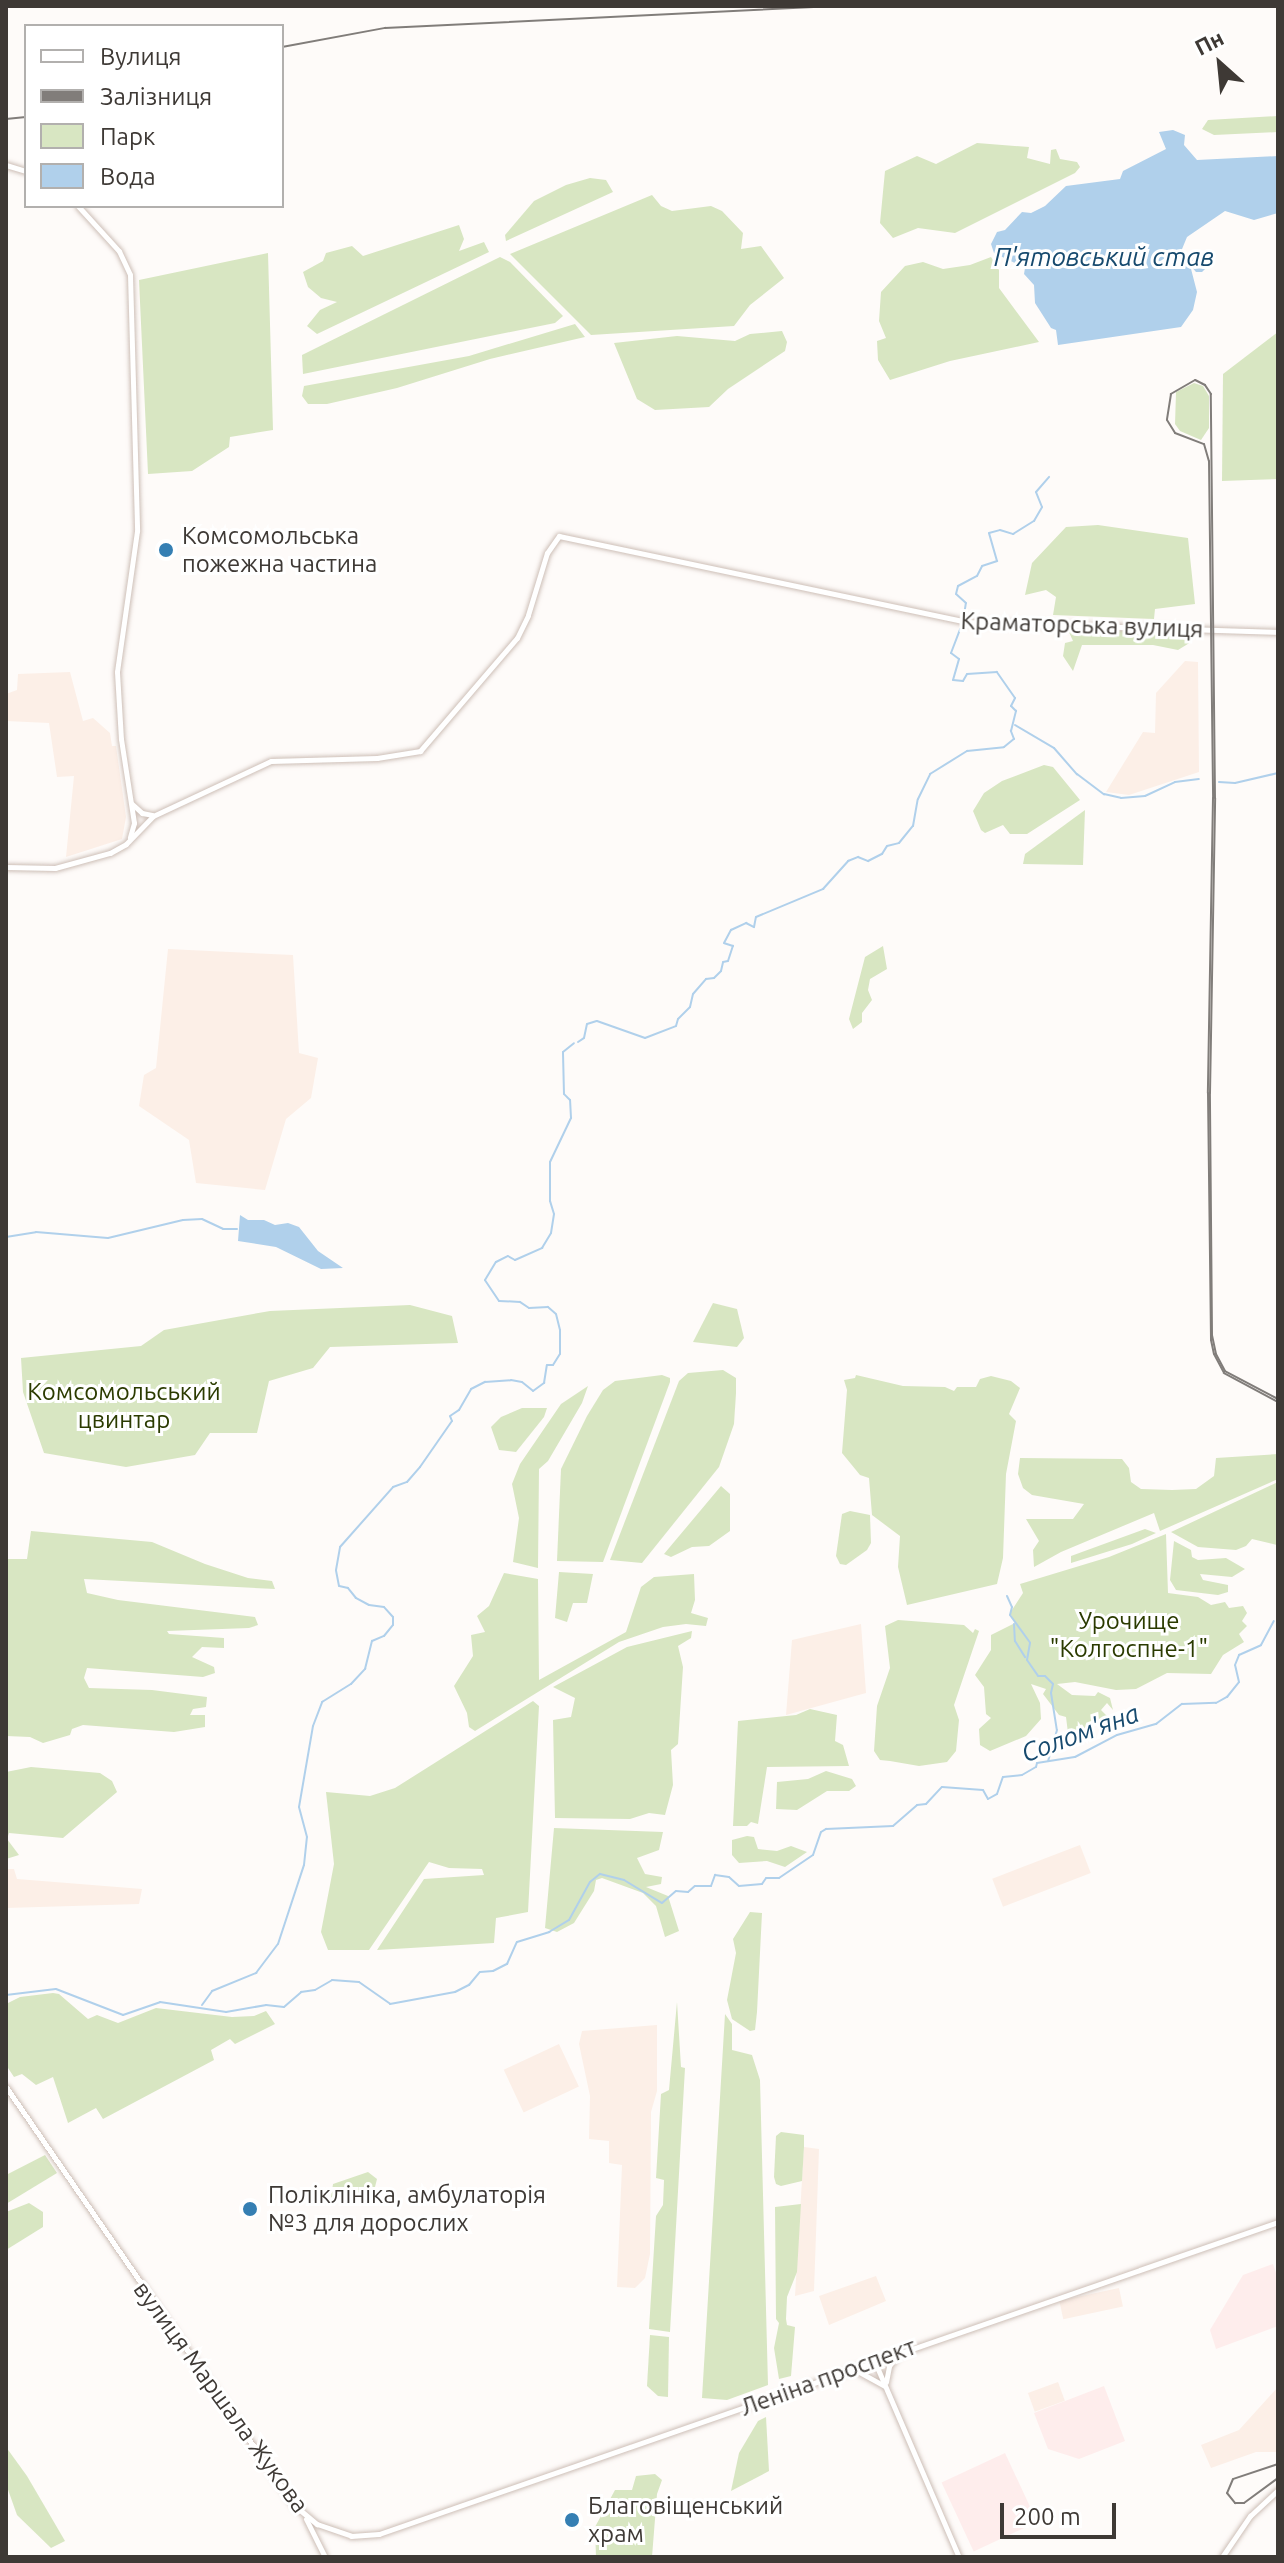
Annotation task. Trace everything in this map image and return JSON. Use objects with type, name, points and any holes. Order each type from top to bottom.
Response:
[{"type":"street","points":[[80,208],[119,251],[130,275],[137,531],[117,682],[134,823],[129,842]]},
{"type":"street","name":"Краматорська вулиця","points":[[153,816],[271,761],[392,757],[420,751],[517,638],[528,615],[547,553],[559,536],[977,624],[1278,632]]},
{"type":"street","points":[[6,867],[37,870],[65,867],[110,853],[129,842],[153,816],[142,813],[131,803]]},
{"type":"street","name":"вулиця Маршала Жукова","points":[[6,2087],[306,2518],[345,2535],[379,2534]]},
{"type":"street","name":"Леніна проспект","points":[[379,2534],[1278,2222]]},
{"type":"street","points":[[885,2387],[889,2366],[902,2350]]},
{"type":"street","points":[[874,2360],[959,2557]]},
{"type":"street","points":[[852,2368],[885,2387]]},
{"type":"street","points":[[1222,2557],[1250,2516],[1278,2490]]},
{"type":"street","points":[[306,2518],[325,2557]]},
{"type":"shaded area","points":[[1185,661],[1198,662],[1199,772],[1129,795],[1106,792],[1143,732],[1155,733],[1156,693]]},
{"type":"shaded area","points":[[70,672],[83,721],[93,718],[110,733],[112,746],[116,746],[126,817],[122,839],[66,857],[74,776],[57,777],[49,723],[6,721],[6,694],[17,690],[18,674]]},
{"type":"shaded area","points":[[168,949],[293,955],[299,1053],[318,1058],[311,1098],[286,1119],[265,1190],[196,1183],[189,1140],[139,1106],[144,1075],[156,1068]]},
{"type":"shaded area","points":[[861,1624],[866,1693],[786,1715],[792,1640]]},
{"type":"shaded area","points":[[1080,1845],[1091,1873],[1003,1907],[992,1879]]},
{"type":"shaded area","points":[[6,1869],[14,1869],[17,1879],[142,1889],[139,1904],[6,1908]]},
{"type":"shaded area","points":[[657,2025],[657,2091],[651,2112],[650,2254],[645,2278],[635,2288],[617,2287],[622,2165],[609,2163],[609,2141],[589,2139],[590,2096],[579,2044],[582,2031]]},
{"type":"shaded area","points":[[559,2044],[579,2087],[524,2112],[504,2070]]},
{"type":"shaded area","points":[[804,2147],[819,2149],[814,2291],[795,2296]]},
{"type":"shaded area","points":[[1273,2264],[1278,2279],[1278,2326],[1216,2349],[1210,2330],[1243,2275]]},
{"type":"shaded area","points":[[876,2276],[886,2301],[829,2325],[819,2296]]},
{"type":"shaded area","points":[[1119,2288],[1123,2307],[1063,2319],[1059,2301]]},
{"type":"shaded area","points":[[1058,2382],[1065,2401],[1035,2412],[1028,2393]]},
{"type":"shaded area","points":[[1104,2386],[1125,2441],[1079,2459],[1048,2449],[1034,2413]]},
{"type":"shaded area","points":[[1278,2387],[1278,2452],[1256,2452],[1211,2468],[1201,2445],[1239,2430]]},
{"type":"shaded area","points":[[1005,2453],[1037,2522],[974,2551],[942,2483]]},
{"type":"green space","points":[[1278,116],[1278,132],[1214,135],[1202,129],[1208,120]]},
{"type":"green space","points":[[977,143],[1029,147],[1027,158],[1050,164],[1051,150],[1056,149],[1060,159],[1077,162],[1080,167],[1075,173],[955,233],[918,228],[893,238],[880,223],[885,171],[917,156],[936,164]]},
{"type":"green space","points":[[590,178],[606,180],[613,192],[506,241],[505,235],[534,201],[566,185]]},
{"type":"green space","points":[[652,195],[661,206],[672,211],[711,206],[722,211],[743,233],[741,249],[761,246],[784,278],[750,305],[734,326],[591,335],[510,254]]},
{"type":"green space","points":[[459,225],[464,239],[459,251],[484,242],[489,252],[317,334],[307,326],[320,310],[337,302],[321,298],[308,287],[303,272],[323,261],[326,253],[352,246],[363,256]]},
{"type":"green space","points":[[268,253],[273,430],[230,437],[229,447],[192,471],[148,474],[139,280]]},
{"type":"green space","points":[[500,257],[510,262],[563,316],[555,323],[303,374],[302,355]]},
{"type":"green space","points":[[991,257],[999,270],[999,288],[1039,342],[950,361],[890,380],[878,360],[877,341],[886,338],[879,321],[881,292],[905,266],[923,262],[943,269],[970,265]]},
{"type":"green space","points":[[575,324],[585,337],[490,359],[397,388],[327,404],[308,404],[302,396],[304,386],[469,356]]},
{"type":"green space","points":[[782,331],[787,342],[785,351],[728,389],[709,407],[655,410],[637,399],[614,343],[677,336],[735,341],[750,334]]},
{"type":"green space","points":[[1278,332],[1278,479],[1222,481],[1223,374]]},
{"type":"green space","points":[[1194,383],[1203,386],[1209,396],[1209,428],[1201,440],[1180,431],[1175,424],[1176,392]]},
{"type":"green space","points":[[1098,525],[1188,538],[1195,604],[1155,609],[1154,619],[1053,615],[1056,597],[1046,590],[1025,595],[1032,563],[1066,527]]},
{"type":"green space","points":[[1068,630],[1154,631],[1188,638],[1191,642],[1178,650],[1153,645],[1082,645],[1073,671],[1063,656],[1065,643],[1073,641]]},
{"type":"green space","points":[[1044,765],[1053,767],[1080,800],[1027,834],[1010,834],[1003,825],[985,833],[981,830],[973,811],[984,793],[1002,781]]},
{"type":"green space","points":[[1085,810],[1083,865],[1023,864],[1025,854]]},
{"type":"green space","points":[[883,946],[887,969],[870,979],[868,990],[872,1000],[862,1013],[862,1022],[853,1029],[849,1019],[865,957]]},
{"type":"green space","points":[[713,1303],[737,1309],[744,1338],[737,1347],[693,1342]]},
{"type":"green space","name":"Комсомольський цвинтар","points":[[410,1305],[452,1316],[458,1343],[330,1347],[313,1368],[269,1381],[257,1433],[210,1433],[195,1455],[126,1467],[44,1453],[23,1392],[21,1358],[141,1346],[164,1330],[270,1311]]},
{"type":"green space","points":[[723,1370],[736,1378],[736,1393],[734,1424],[719,1467],[642,1563],[610,1560],[679,1381],[688,1373]]},
{"type":"green space","points":[[662,1375],[670,1378],[670,1382],[603,1562],[557,1561],[561,1469],[587,1416],[603,1390],[615,1381]]},
{"type":"green space","points":[[856,1375],[903,1386],[945,1387],[954,1391],[957,1387],[976,1387],[980,1379],[991,1376],[1011,1381],[1020,1388],[1009,1414],[1016,1421],[1006,1474],[1003,1558],[997,1584],[907,1605],[898,1567],[900,1536],[872,1515],[869,1478],[860,1475],[842,1453],[847,1390],[844,1380]]},
{"type":"green space","points":[[588,1386],[582,1403],[548,1461],[539,1469],[538,1568],[513,1562],[519,1518],[512,1484],[520,1464],[561,1404]]},
{"type":"green space","points":[[522,1408],[547,1408],[544,1417],[516,1452],[499,1450],[491,1427],[501,1417]]},
{"type":"green space","points":[[1278,1454],[1278,1479],[1160,1531],[1154,1513],[1061,1552],[1034,1567],[1033,1550],[1039,1541],[1026,1519],[1073,1519],[1084,1504],[1032,1495],[1023,1488],[1018,1474],[1020,1458],[1122,1459],[1129,1468],[1131,1482],[1141,1489],[1172,1490],[1196,1489],[1214,1476],[1216,1458]]},
{"type":"green space","name":"Урочище \"Колгоспне-1\"","points":[[1278,1482],[1277,1545],[1252,1539],[1236,1550],[1198,1547],[1171,1532]]},
{"type":"green space","points":[[721,1486],[730,1494],[730,1531],[709,1546],[692,1547],[671,1557],[664,1554]]},
{"type":"green space","points":[[850,1511],[870,1515],[871,1543],[867,1550],[846,1565],[840,1564],[836,1556],[842,1514]]},
{"type":"green space","name":"Урочище \"Колгоспне-1\"","points":[[1145,1529],[1156,1533],[1071,1563],[1071,1556]]},
{"type":"green space","points":[[31,1531],[152,1542],[248,1578],[272,1581],[275,1589],[84,1579],[87,1593],[118,1600],[255,1617],[258,1625],[249,1628],[167,1631],[169,1634],[224,1638],[224,1648],[202,1647],[192,1657],[214,1667],[215,1673],[203,1677],[87,1668],[84,1678],[89,1688],[152,1690],[207,1697],[206,1707],[193,1709],[190,1715],[205,1715],[205,1727],[174,1732],[83,1725],[72,1729],[70,1735],[43,1743],[30,1737],[6,1736],[6,1559],[27,1559]]},
{"type":"green space","points":[[1166,1534],[1168,1593],[1198,1597],[1211,1605],[1225,1602],[1229,1608],[1243,1606],[1247,1613],[1242,1621],[1247,1626],[1239,1634],[1244,1642],[1223,1655],[1211,1674],[1167,1673],[1136,1689],[1116,1690],[1075,1682],[1057,1684],[1072,1695],[1095,1696],[1098,1692],[1110,1698],[1113,1710],[1107,1703],[1101,1710],[1108,1717],[1106,1724],[1094,1724],[1091,1730],[1068,1733],[1066,1717],[1059,1715],[1043,1694],[1046,1689],[1031,1684],[1040,1703],[1041,1719],[1026,1736],[990,1751],[980,1745],[979,1729],[991,1718],[986,1714],[984,1687],[975,1675],[991,1650],[991,1635],[1015,1623],[1010,1613],[1023,1593],[1020,1584],[1109,1557]]},
{"type":"green space","name":"Урочище \"Колгоспне-1\"","points":[[1174,1541],[1191,1550],[1192,1557],[1198,1560],[1226,1558],[1245,1569],[1232,1577],[1200,1574],[1203,1580],[1228,1585],[1228,1592],[1218,1595],[1176,1590],[1170,1580]]},
{"type":"green space","points":[[559,1572],[593,1574],[587,1603],[573,1603],[567,1622],[555,1618]]},
{"type":"green space","points":[[504,1573],[538,1579],[539,1680],[626,1632],[641,1587],[654,1577],[694,1574],[695,1600],[691,1613],[708,1618],[706,1626],[686,1624],[663,1627],[619,1642],[475,1731],[469,1727],[467,1713],[454,1686],[473,1656],[471,1635],[485,1632],[477,1616],[489,1606]]},
{"type":"green space","points":[[898,1620],[964,1625],[973,1633],[975,1629],[979,1631],[954,1705],[959,1720],[956,1751],[947,1762],[919,1766],[880,1760],[874,1751],[877,1706],[890,1668],[885,1626]]},
{"type":"green space","points":[[692,1631],[691,1638],[678,1646],[683,1667],[678,1744],[671,1750],[673,1785],[665,1815],[649,1813],[630,1819],[555,1818],[553,1720],[571,1717],[575,1698],[553,1687],[627,1647]]},
{"type":"green space","points":[[533,1701],[539,1706],[528,1912],[496,1918],[494,1943],[377,1950],[424,1879],[484,1875],[482,1869],[449,1868],[429,1862],[369,1950],[328,1950],[321,1932],[334,1864],[326,1792],[370,1796],[395,1788]]},
{"type":"green space","points":[[810,1709],[837,1715],[835,1741],[843,1745],[849,1766],[767,1767],[758,1824],[751,1822],[747,1826],[733,1826],[738,1721],[796,1715]]},
{"type":"green space","points":[[31,1767],[100,1773],[112,1781],[117,1792],[63,1838],[9,1833],[7,1839],[19,1855],[6,1859],[6,1772]]},
{"type":"green space","points":[[826,1771],[852,1779],[856,1786],[849,1791],[827,1791],[797,1810],[776,1809],[777,1782],[808,1779]]},
{"type":"green space","points":[[554,1828],[663,1832],[659,1850],[637,1858],[645,1874],[662,1877],[661,1884],[646,1887],[668,1896],[679,1931],[665,1937],[656,1906],[643,1893],[602,1878],[596,1880],[594,1891],[574,1923],[557,1932],[545,1928]]},
{"type":"green space","points":[[754,1837],[758,1849],[777,1851],[791,1846],[807,1852],[785,1867],[767,1861],[739,1863],[732,1855],[732,1840]]},
{"type":"green space","points":[[750,1912],[762,1913],[757,2012],[755,2030],[750,2031],[732,2019],[727,2000],[736,1953],[733,1939]]},
{"type":"green space","points":[[59,1994],[88,2019],[97,2015],[118,2023],[156,2008],[232,2017],[254,2016],[266,2011],[275,2024],[235,2044],[230,2039],[211,2050],[214,2060],[103,2119],[96,2108],[68,2123],[53,2077],[36,2085],[22,2074],[14,2077],[6,2065],[6,2004],[20,1997]]},
{"type":"green space","points":[[677,2002],[681,2067],[685,2068],[670,2332],[649,2329],[656,2216],[663,2205],[664,2180],[656,2178],[661,2094],[669,2090]]},
{"type":"green space","points":[[725,2014],[732,2024],[732,2050],[752,2055],[760,2080],[768,2385],[727,2400],[702,2398]]},
{"type":"green space","points":[[781,2132],[804,2135],[804,2147],[802,2181],[781,2186],[776,2184],[774,2177],[776,2136]]},
{"type":"green space","points":[[45,2155],[57,2173],[6,2204],[6,2175]]},
{"type":"green space","points":[[368,2172],[377,2179],[375,2187],[338,2200],[331,2197],[333,2184]]},
{"type":"green space","points":[[29,2203],[43,2212],[43,2227],[6,2250],[6,2212]]},
{"type":"green space","points":[[801,2204],[797,2272],[787,2297],[787,2325],[795,2327],[791,2376],[779,2379],[774,2348],[779,2323],[776,2319],[775,2207]]},
{"type":"green space","points":[[650,2335],[669,2337],[668,2397],[658,2396],[647,2386]]},
{"type":"green space","points":[[766,2417],[769,2471],[731,2491],[739,2453],[758,2421]]},
{"type":"green space","points":[[6,2447],[65,2541],[51,2548],[17,2515],[6,2484]]},
{"type":"green space","points":[[655,2474],[662,2480],[657,2494],[652,2557],[596,2557],[595,2527],[615,2490],[632,2490],[636,2476]]},
{"type":"water","name":"П'ятовський став","points":[[1173,130],[1185,135],[1184,145],[1197,160],[1278,156],[1278,213],[1254,220],[1225,211],[1187,237],[1180,254],[1186,254],[1189,264],[1195,256],[1207,267],[1202,272],[1196,272],[1190,265],[1197,292],[1193,310],[1181,327],[1058,345],[1056,330],[1051,328],[1035,303],[1034,285],[1024,274],[1025,268],[994,253],[991,244],[997,232],[1005,230],[1022,212],[1031,213],[1045,206],[1066,186],[1120,179],[1123,171],[1166,149],[1159,132]]},
{"type":"water","points":[[240,1215],[248,1220],[264,1220],[275,1225],[288,1223],[299,1227],[318,1251],[343,1268],[321,1269],[276,1247],[238,1241]]},
{"type":"waterway","points":[[964,615],[966,603],[956,594],[958,586],[977,576],[982,566],[997,561],[989,533],[1000,530],[1013,534],[1034,521],[1042,507],[1036,492],[1049,477]]},
{"type":"waterway","points":[[578,1042],[584,1038],[587,1024],[597,1021],[645,1038],[676,1026],[678,1019],[690,1007],[693,994],[706,979],[714,978],[721,971],[723,962],[728,961],[733,946],[724,943],[731,930],[746,923],[754,927],[756,917],[823,889],[848,861],[858,857],[868,861],[882,854],[887,846],[899,843],[913,826],[918,799],[930,774],[967,751],[1004,747],[1014,739],[1011,731],[1016,711],[1011,706],[1015,698],[997,672],[967,674],[963,681],[953,680],[959,659],[951,653],[960,629]]},
{"type":"waterway","points":[[1015,725],[1054,748],[1077,774],[1104,794],[1121,798],[1145,796],[1175,782],[1199,779]]},
{"type":"waterway","points":[[1219,782],[1235,783],[1278,773]]},
{"type":"waterway","points":[[202,2005],[212,1991],[256,1973],[278,1944],[304,1865],[307,1837],[299,1807],[313,1726],[322,1702],[351,1684],[365,1669],[372,1641],[384,1636],[393,1625],[393,1617],[384,1607],[369,1605],[356,1598],[348,1588],[339,1586],[336,1570],[340,1547],[393,1487],[407,1482],[420,1467],[452,1421],[450,1416],[459,1410],[471,1389],[485,1382],[511,1380],[522,1382],[533,1391],[544,1383],[547,1365],[553,1365],[560,1354],[556,1314],[548,1307],[529,1308],[520,1302],[499,1301],[485,1280],[496,1262],[508,1256],[515,1260],[542,1248],[551,1233],[554,1214],[550,1201],[550,1162],[571,1118],[570,1100],[564,1094],[563,1052],[574,1043]]},
{"type":"waterway","points":[[6,1237],[36,1232],[108,1238],[183,1220],[202,1219],[223,1229],[237,1229]]},
{"type":"waterway","points":[[1007,1596],[1012,1607],[1010,1615],[1030,1643],[1027,1660],[1038,1676],[1045,1676],[1053,1684],[1051,1693],[1057,1730],[1048,1761]]},
{"type":"waterway","name":"Солом'яна","points":[[6,1995],[56,1989],[123,2015],[160,2002],[226,2012],[266,2005],[284,2007],[301,1992],[315,1990],[332,1980],[359,1982],[390,2004],[455,1992],[469,1985],[480,1972],[493,1971],[507,1964],[517,1942],[549,1932],[569,1920],[590,1882],[600,1874],[624,1880],[662,1903],[676,1891],[688,1892],[695,1886],[711,1886],[715,1875],[729,1877],[739,1886],[762,1884],[766,1878],[779,1878],[813,1855],[821,1832],[826,1829],[893,1826],[917,1805],[926,1804],[942,1787],[983,1790],[988,1799],[997,1794],[1003,1777],[1022,1775],[1036,1767],[1037,1763],[1075,1757],[1117,1735],[1156,1724],[1182,1704],[1216,1703],[1227,1697],[1239,1682],[1235,1665],[1239,1655],[1261,1645],[1274,1621]]},
{"type":"waterway","points":[[1014,1624],[1015,1641],[1025,1657]]},
{"type":"tram line","points":[[1278,1399],[1225,1371],[1216,1354],[1212,1335],[1210,1093],[1215,798],[1211,394],[1205,385],[1195,380],[1171,394],[1167,420],[1175,433],[1204,444],[1209,461],[1213,798],[1208,1093],[1211,1340],[1214,1354],[1224,1373],[1278,1402]]},
{"type":"tram line","points":[[1278,2464],[1233,2479],[1227,2493],[1235,2503],[1244,2503],[1278,2478]]},
{"type":"railway","points":[[284,47],[385,28],[834,6]]},
{"type":"railway","points":[[6,119],[24,117]]},
{"type":"place","name":"Комсомольська пожежна частина","points":[[166,550]]},
{"type":"place","name":"Поліклініка, амбулаторія №3 для дорослих","points":[[250,2209]]},
{"type":"place","name":"Благовіщенський храм","points":[[572,2520]]}]
